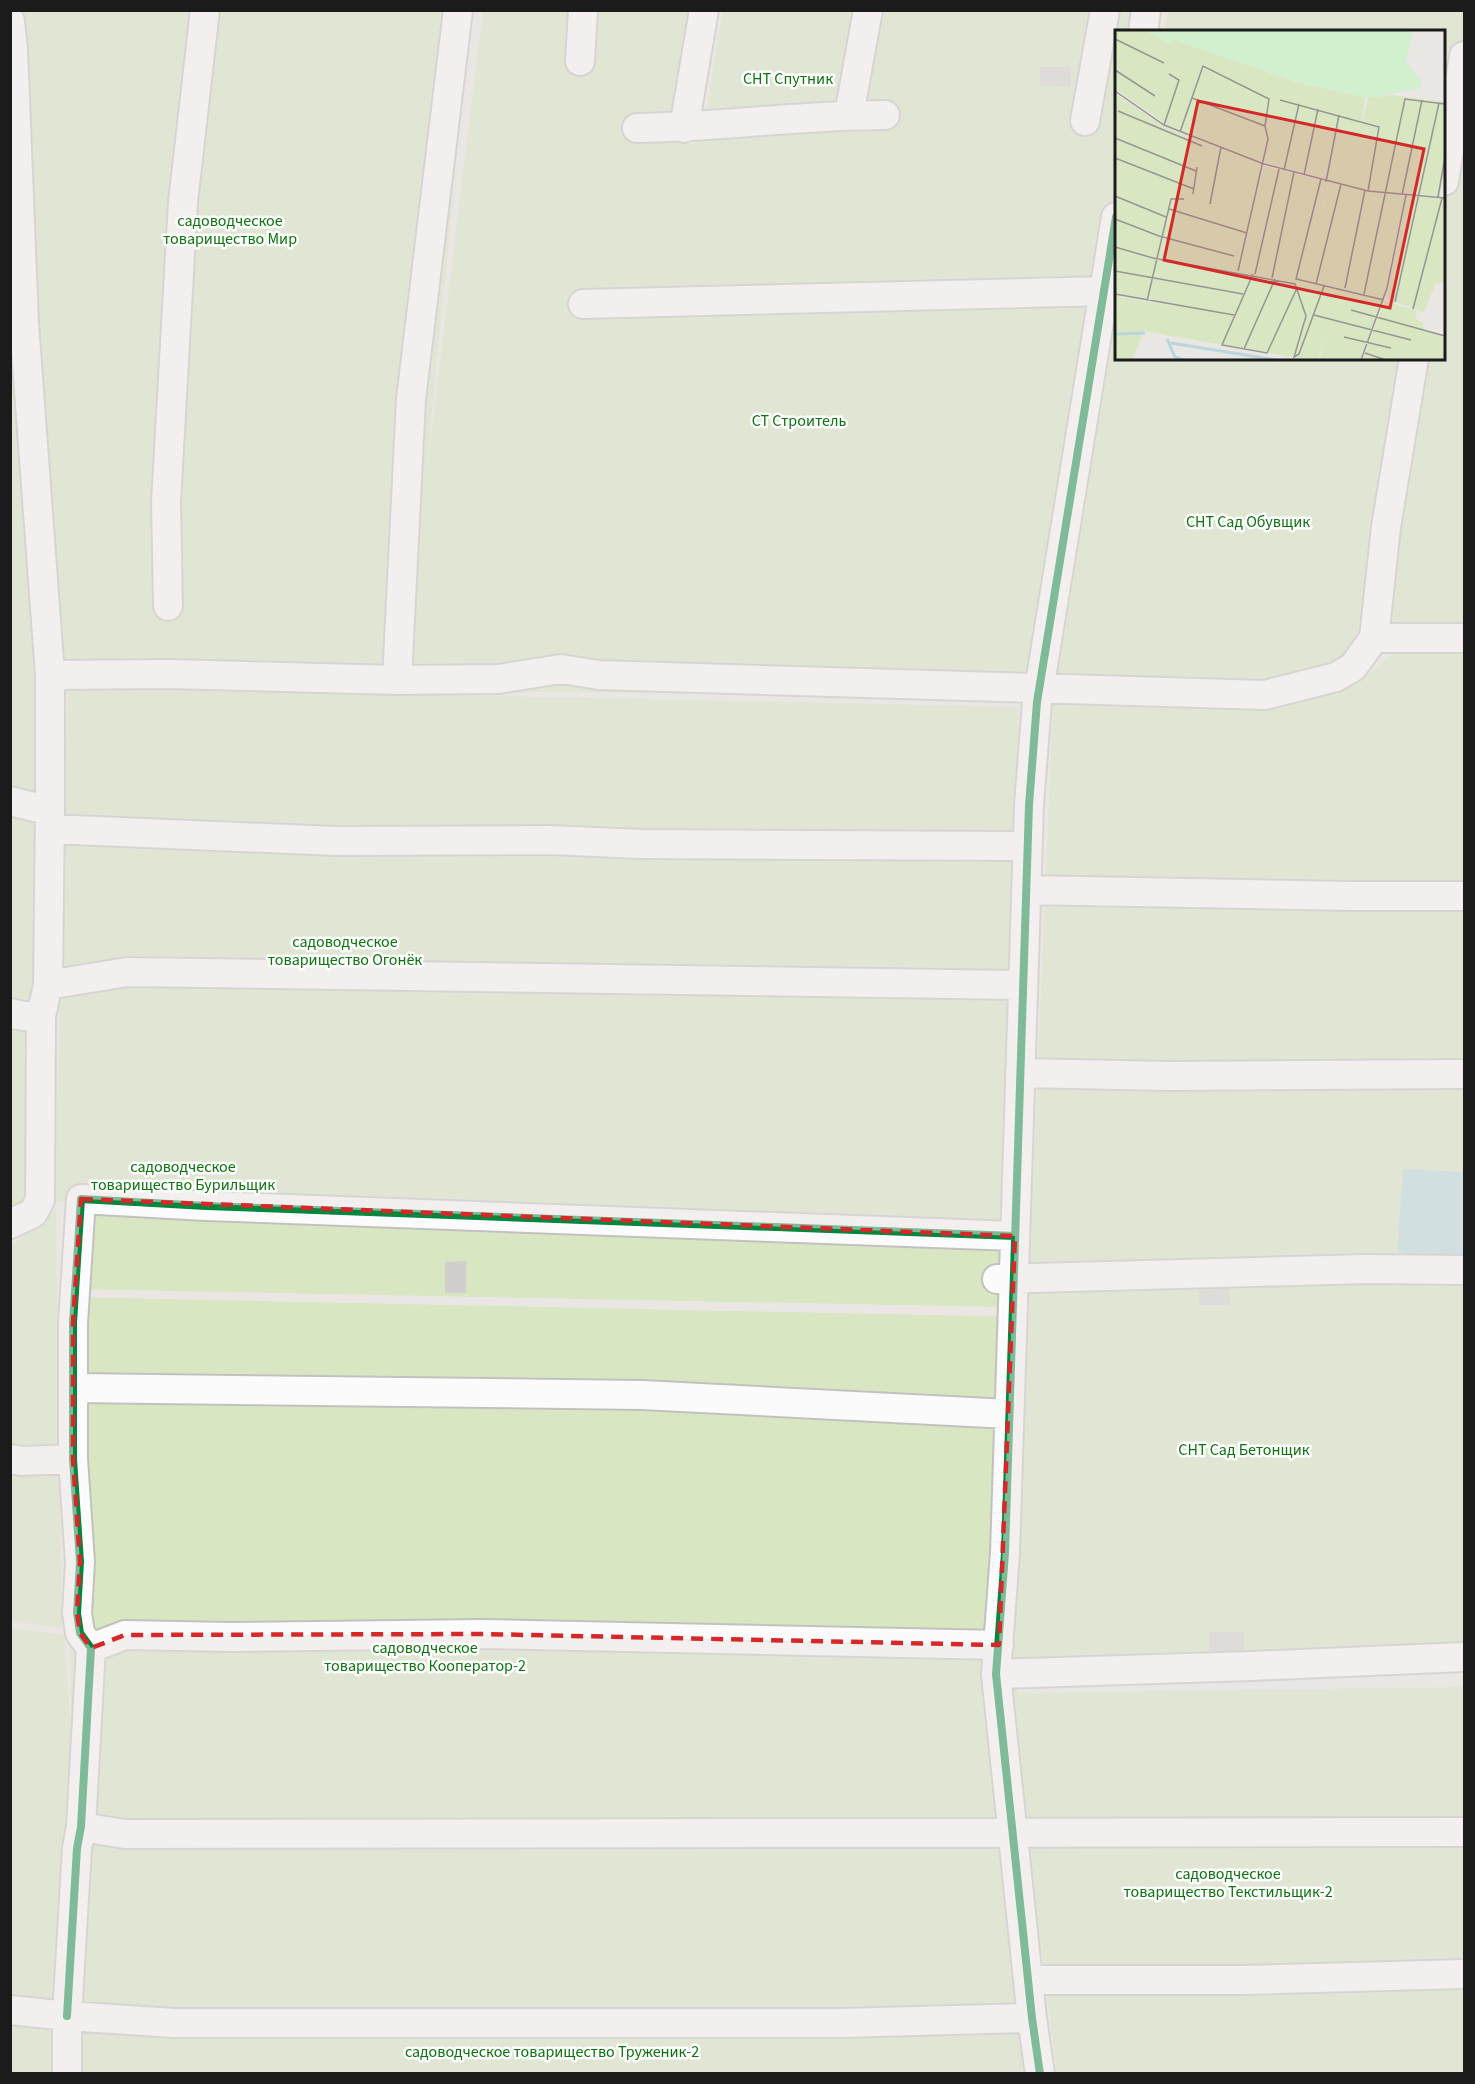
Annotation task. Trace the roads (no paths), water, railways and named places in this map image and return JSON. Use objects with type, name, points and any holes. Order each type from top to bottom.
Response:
[{"type":"street","points":[[168,606],[166,502],[183,202],[205,10]]},
{"type":"street","points":[[397,680],[411,399],[458,10]]},
{"type":"street","points":[[580,61],[582,10]]},
{"type":"street","points":[[684,128],[704,10]]},
{"type":"street","points":[[849,115],[868,10]]},
{"type":"street","points":[[1084,121],[1105,10]]},
{"type":"street","points":[[1143,30],[1146,10]]},
{"type":"street","points":[[10,21],[14,61],[24,323],[50,675],[48,985],[41,1016],[40,1200],[33,1213],[10,1224]]},
{"type":"street","points":[[1445,169],[1464,56]]},
{"type":"street","points":[[637,128],[684,128],[849,115],[885,115]]},
{"type":"street","points":[[1040,2073],[1032,2018],[996,1674],[1005,1553],[1009,1414],[1005,1278],[1015,1236],[1027,846],[1040,689],[1115,224]]},
{"type":"street","points":[[583,304],[1106,291]]},
{"type":"street","points":[[50,675],[170,674],[397,680],[498,679],[561,669],[599,675],[1265,695],[1336,677],[1353,668],[1374,638],[1386,527],[1414,360]]},
{"type":"street","points":[[1374,638],[1464,638]]},
{"type":"street","points":[[10,801],[50,820],[336,841],[550,840],[641,844],[1027,846]]},
{"type":"street","points":[[1026,890],[1464,896]]},
{"type":"street","points":[[48,985],[127,972],[1023,985]]},
{"type":"street","points":[[10,1013],[41,1016]]},
{"type":"street","points":[[1020,1073],[1170,1076],[1464,1074]]},
{"type":"street","points":[[67,2073],[67,2016],[91,1648],[80,1633],[77,1612],[80,1563],[73,1459],[73,1323],[81,1199],[206,1206],[1015,1236]]},
{"type":"street","points":[[1005,1278],[1367,1269],[1464,1270]]},
{"type":"street","points":[[74,1388],[642,1395],[1009,1414]]},
{"type":"street","points":[[10,1459],[21,1461],[73,1459]]},
{"type":"street","points":[[91,1648],[125,1635],[231,1637],[482,1634],[999,1645]]},
{"type":"street","points":[[996,1674],[1239,1667],[1464,1657]]},
{"type":"street","points":[[81,1827],[126,1834],[1464,1832]]},
{"type":"street","points":[[1028,1980],[1242,1980],[1464,1974]]},
{"type":"street","points":[[10,2010],[174,2023],[841,2023],[1032,2018]]},
{"type":"water","points":[[1403,1169],[1463,1172],[1464,1255],[1414,1256],[1397,1251]]},
{"type":"park label","name":"СНТ Спутник","points":[[788,78]]},
{"type":"park label","name":"садоводческое товарищество Мир","points":[[230,229]]},
{"type":"park label","name":"СТ Строитель","points":[[799,420]]},
{"type":"park label","name":"СНТ Сад Обувщик","points":[[1248,521]]},
{"type":"park label","name":"садоводческое товарищество Огонёк","points":[[345,950]]},
{"type":"park label","name":"садоводческое товарищество Бурильщик","points":[[183,1175]]},
{"type":"park label","name":"СНТ Сад Бетонщик","points":[[1244,1449]]},
{"type":"park label","name":"садоводческое товарищество Кооператор-2","points":[[425,1656]]},
{"type":"park label","name":"садоводческое товарищество Текстильщик-2","points":[[1228,1882]]},
{"type":"park label","name":"садоводческое товарищество Труженик-2","points":[[552,2051]]}]
